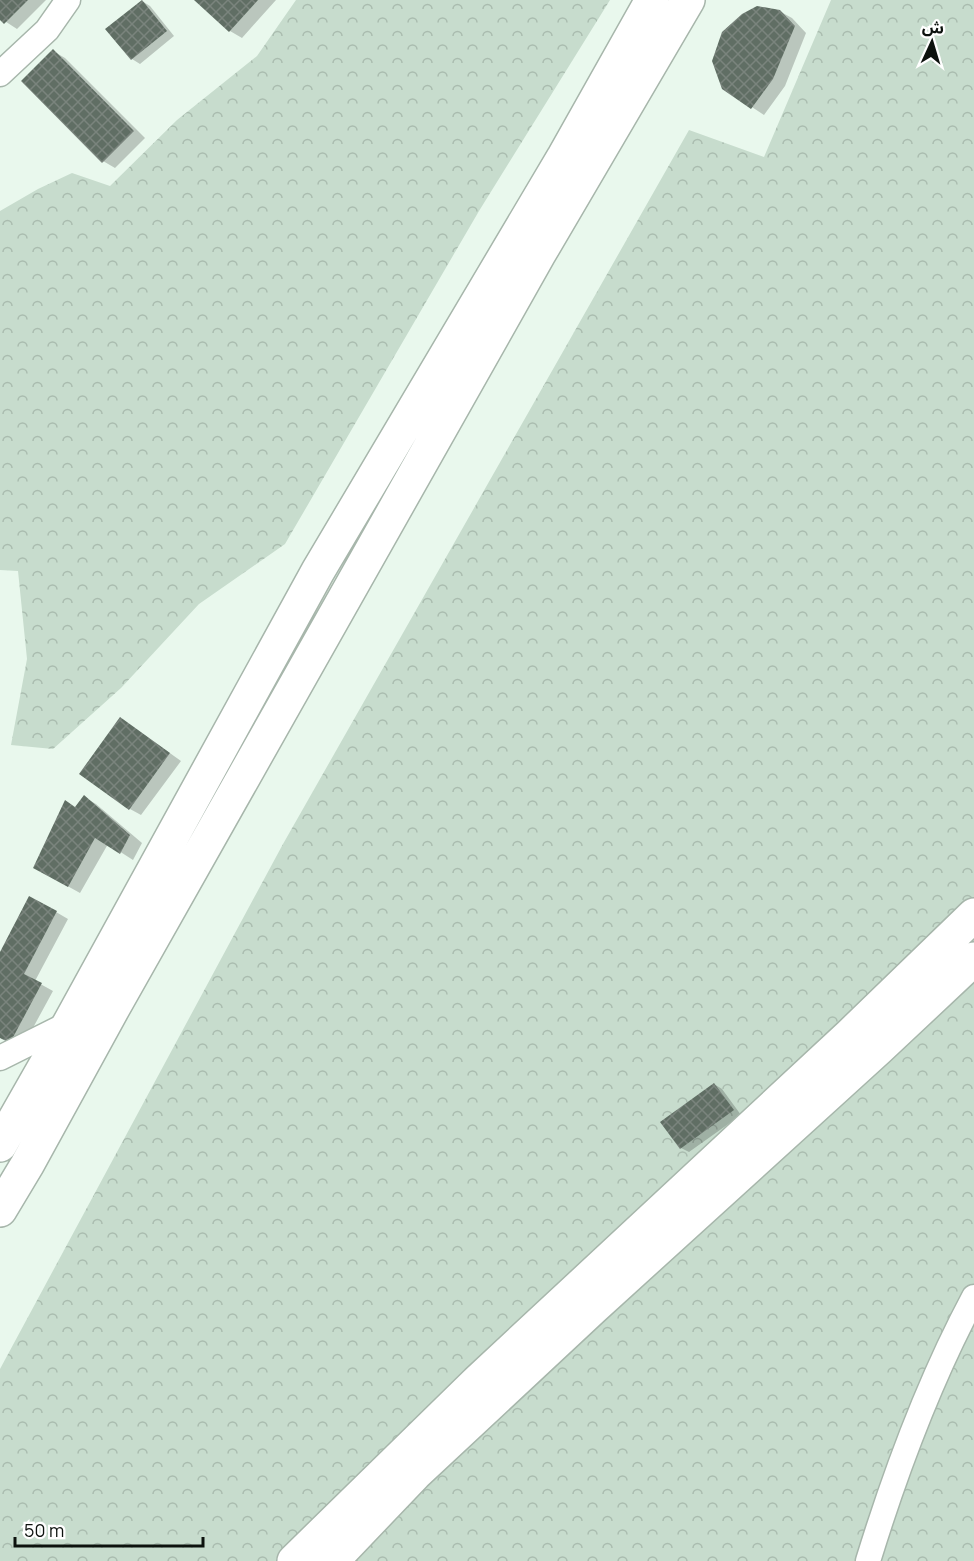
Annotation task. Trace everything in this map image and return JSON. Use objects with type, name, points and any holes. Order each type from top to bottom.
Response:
[{"type":"main road","points":[[0,1144],[69,1024],[318,571],[563,158],[652,0]]},
{"type":"main road","points":[[0,1210],[14,1166],[112,1010],[528,274],[688,0]]},
{"type":"main road","points":[[294,1561],[477,1382],[841,1043],[974,915]]},
{"type":"main road","points":[[332,1561],[424,1466],[974,959]]},
{"type":"street","points":[[0,74],[46,30],[69,0]]},
{"type":"street","points":[[0,1058],[69,1024],[112,1010]]},
{"type":"street","points":[[868,1561],[890,1490],[920,1410],[974,1297]]},
{"type":"green space","points":[[296,0],[610,0],[479,211],[285,544],[199,604],[121,688],[53,749],[11,745],[27,659],[18,571],[0,570],[0,211],[72,173],[110,186],[177,120],[257,56]]},
{"type":"green space","points":[[831,0],[974,0],[974,1561],[0,1561],[0,1369],[283,844],[689,130],[764,157]]},
{"type":"building","points":[[0,0],[28,0],[4,24],[0,20]]},
{"type":"building","points":[[142,0],[167,31],[131,60],[105,29]]},
{"type":"building","points":[[194,0],[258,0],[229,32]]},
{"type":"building","points":[[757,6],[780,10],[795,26],[773,79],[751,109],[722,89],[712,61],[722,32],[742,14]]},
{"type":"building","points":[[53,49],[134,131],[102,163],[21,81]]},
{"type":"building","points":[[120,717],[170,753],[129,810],[79,774]]},
{"type":"building","points":[[84,795],[130,835],[120,854],[95,838],[68,887],[33,868],[65,800],[75,807]]},
{"type":"building","points":[[29,896],[57,911],[24,974],[42,983],[10,1043],[0,1038],[0,952]]},
{"type":"building","points":[[714,1083],[734,1110],[680,1149],[660,1122]]}]
